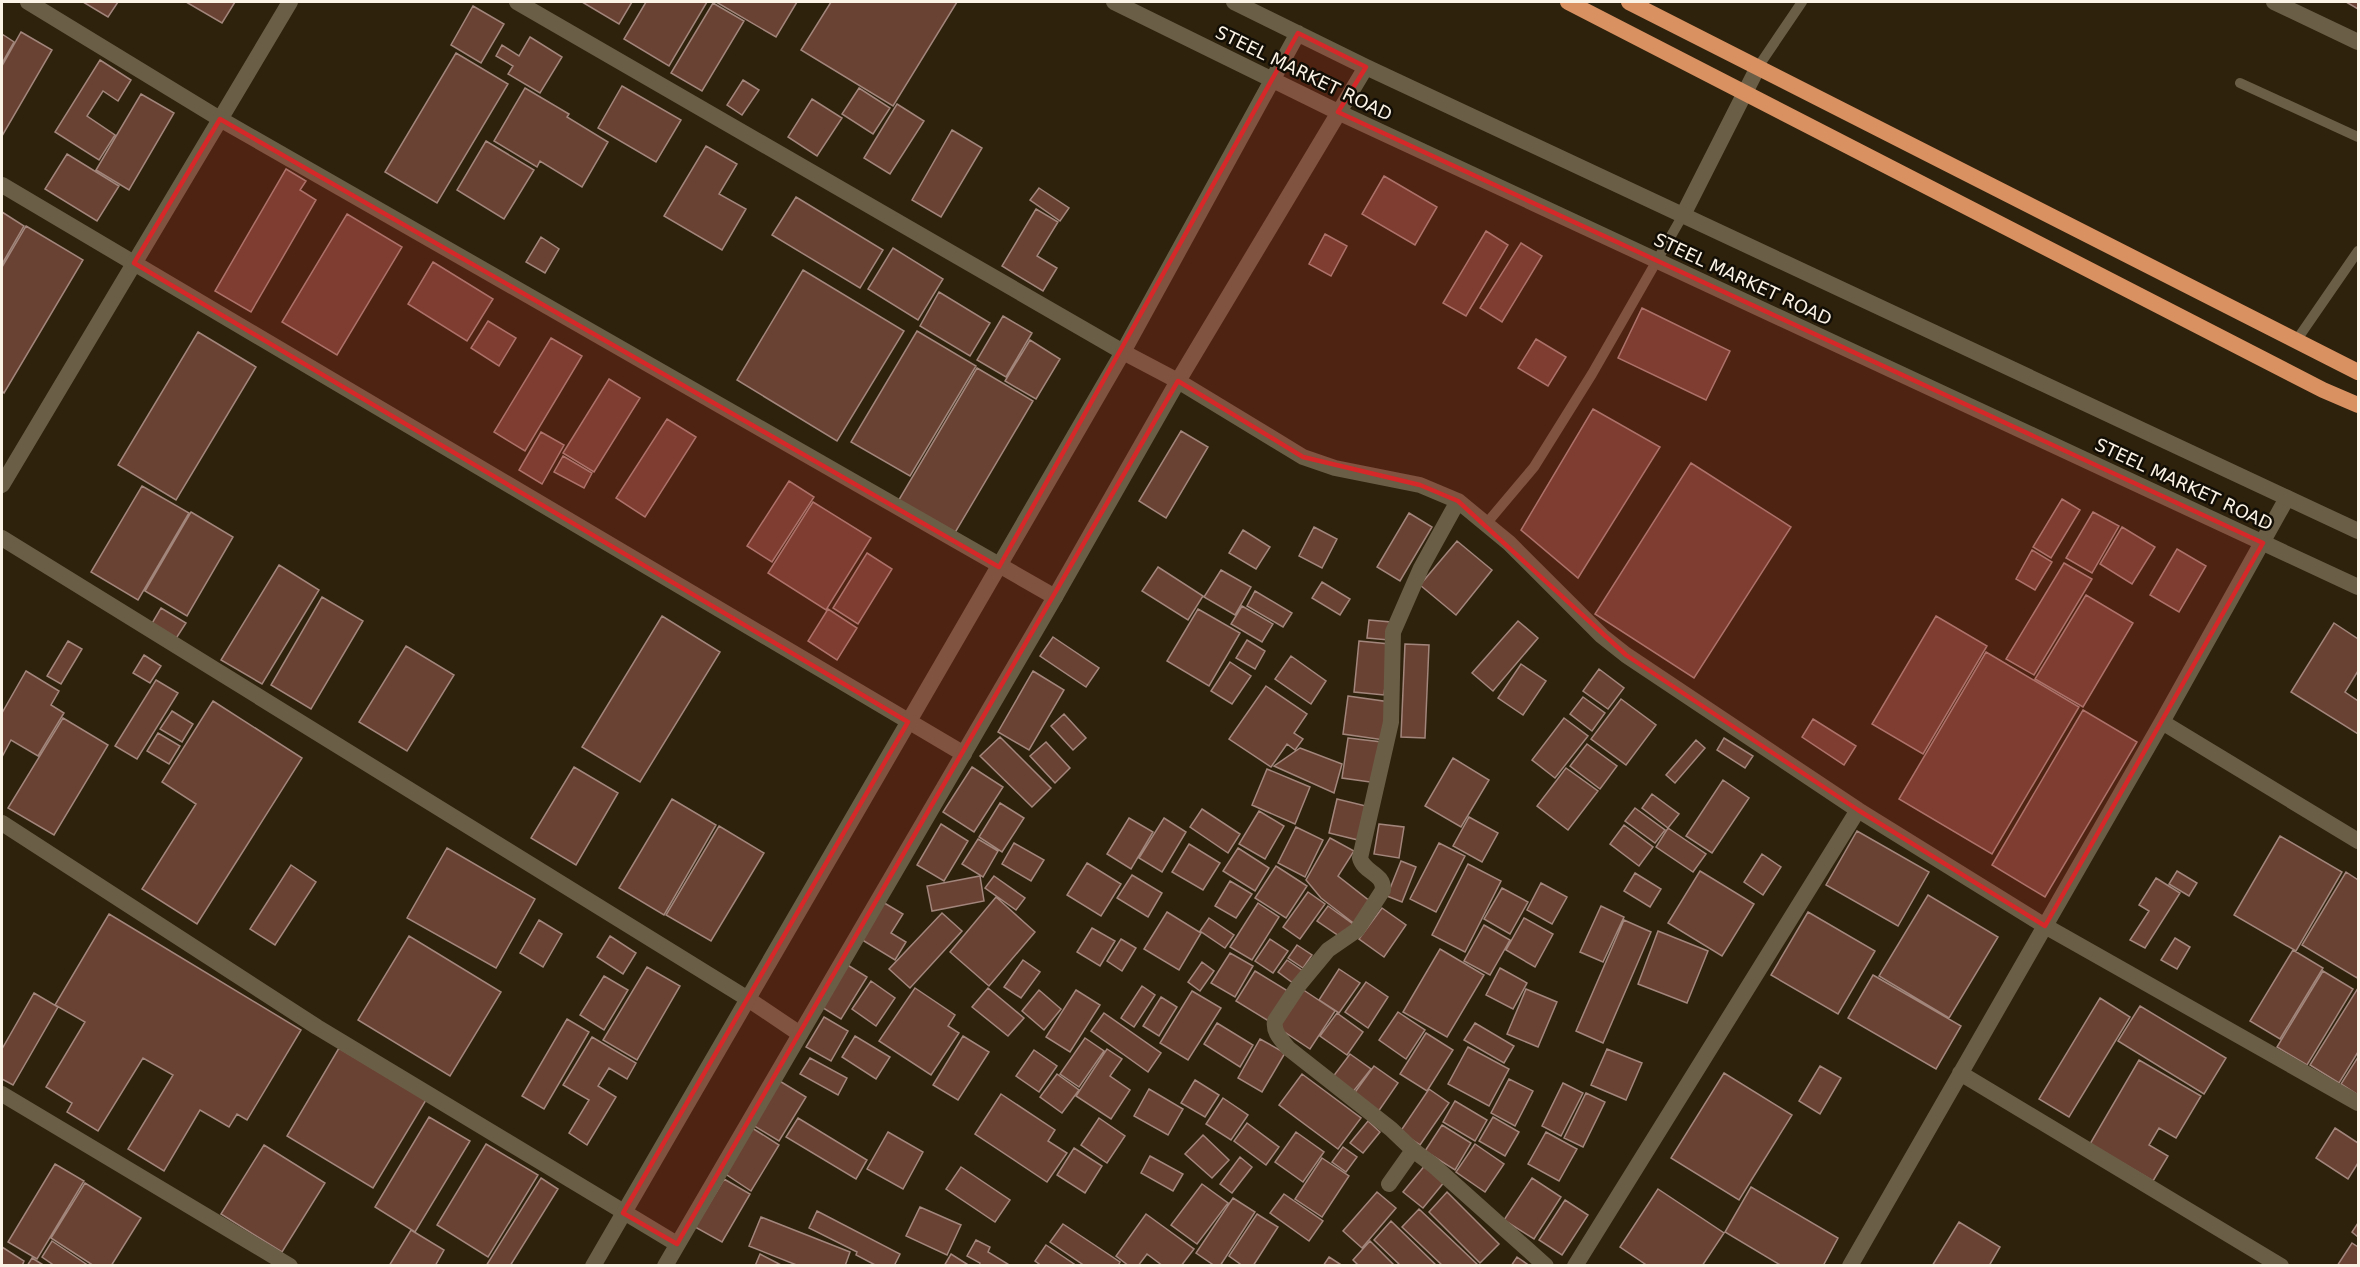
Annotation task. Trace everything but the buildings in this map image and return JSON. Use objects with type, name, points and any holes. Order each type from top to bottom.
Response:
[{"type":"highway","points":[[1568,2],[2323,390],[2358,405]]},
{"type":"highway","points":[[1629,2],[2358,372]]},
{"type":"street","points":[[28,2],[220,118],[999,567],[1055,597]]},
{"type":"street","points":[[2,485],[290,2]]},
{"type":"street","points":[[517,2],[1123,352],[1178,381],[1303,457],[1335,468],[1420,485],[1458,501],[1509,543],[1610,642],[1858,810],[2045,926],[2358,1103]]},
{"type":"street","name":"STEEL MARKET ROAD","points":[[1114,2],[1338,112],[2358,587]]},
{"type":"street","name":"STEEL MARKET ROAD","points":[[1234,2],[1366,67],[2358,531]]},
{"type":"street","points":[[2274,2],[2358,42]]},
{"type":"street","points":[[593,1266],[1123,352],[1298,33]]},
{"type":"street","points":[[665,1266],[964,754],[1178,381],[1366,67]]},
{"type":"street","points":[[1683,215],[1758,67]]},
{"type":"street","points":[[2,185],[964,754]]},
{"type":"street","points":[[1850,1266],[2162,722],[2287,498]]},
{"type":"street","points":[[1458,501],[1421,568],[1393,632],[1390,722],[1360,858],[1362,864],[1380,878],[1383,890],[1357,930],[1328,950],[1299,985],[1275,1021],[1274,1027],[1288,1048],[1391,1129],[1546,1266]]},
{"type":"street","points":[[2,538],[748,999],[800,1034]]},
{"type":"street","points":[[2162,722],[2358,841]]},
{"type":"street","points":[[1575,1266],[1858,810]]},
{"type":"street","points":[[2,823],[317,1027],[677,1244]]},
{"type":"street","points":[[1960,1073],[2281,1266]]},
{"type":"street","points":[[2,1094],[290,1266]]},
{"type":"street","points":[[1389,1184],[1413,1150]]},
{"type":"lane","points":[[1758,67],[1802,2]]},
{"type":"lane","points":[[2240,83],[2358,137]]},
{"type":"lane","points":[[1486,524],[1534,467],[1592,374],[1683,215]]},
{"type":"lane","points":[[2296,341],[2358,251]]},
{"type":"highlighted area","points":[[1298,33],[1366,67],[1338,112],[2263,543],[2045,926],[1858,810],[1626,655],[1458,501],[1420,485],[1303,457],[1178,381],[677,1244],[623,1213],[908,722],[134,263],[220,119],[999,567]]}]
